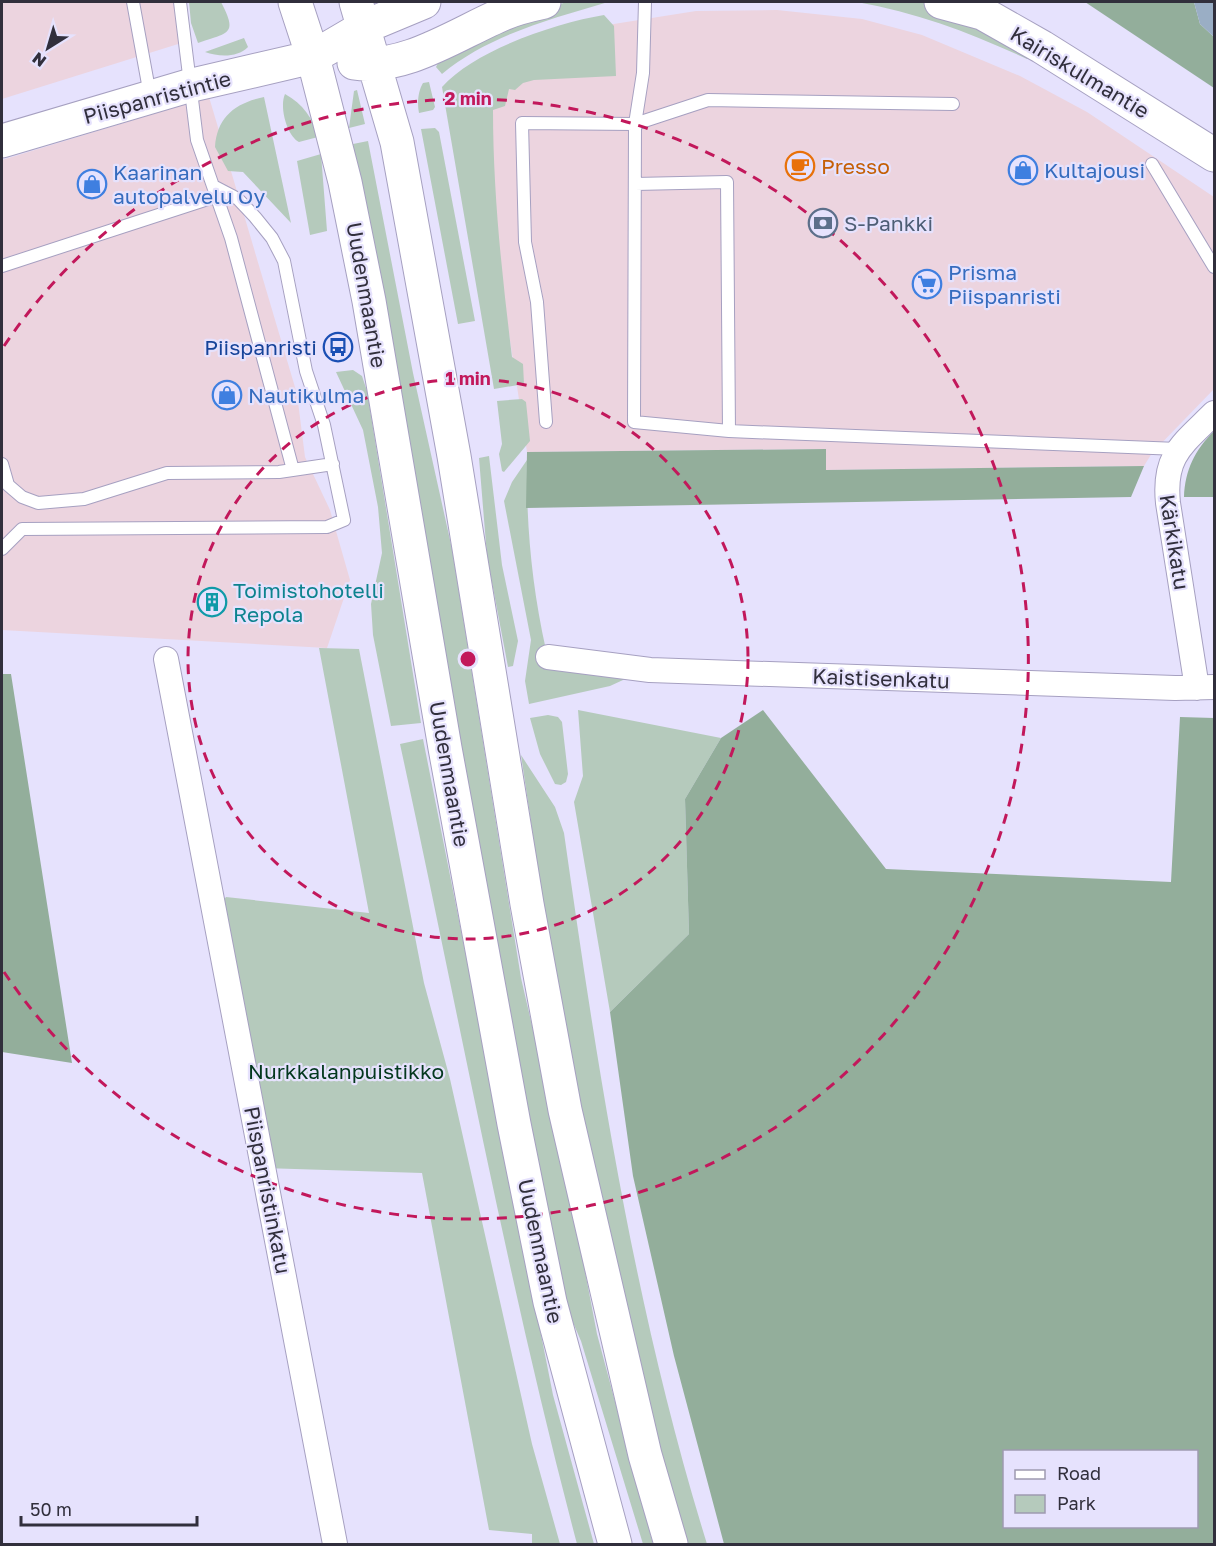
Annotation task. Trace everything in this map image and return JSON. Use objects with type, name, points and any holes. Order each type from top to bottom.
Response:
[{"type":"main road","name":"Uudenmaantie","points":[[295,2],[314,57],[345,182],[369,302],[444,748],[550,1302],[615,1545]]},
{"type":"main road","points":[[314,57],[360,14],[424,2]]},
{"type":"main road","points":[[314,57],[375,66],[425,50],[506,12],[544,2]]},
{"type":"main road","name":"Kairiskulmantie","points":[[941,2],[993,5],[1215,131]]},
{"type":"main road","name":"Kairiskulmantie","points":[[993,5],[1215,155]]},
{"type":"main road","points":[[360,14],[397,142],[447,415],[527,904],[565,1110],[642,1444],[671,1545]]},
{"type":"main road","name":"Piispanristintie","points":[[2,141],[188,86],[314,57]]},
{"type":"street","name":"Kärkikatu","points":[[1206,688],[1166,489],[1166,476],[1178,449],[1215,413]]},
{"type":"street","name":"Kaistisenkatu","points":[[548,657],[650,670],[1206,688]]},
{"type":"street","name":"Piispanristinkatu","points":[[166,658],[335,1545]]},
{"type":"lane","points":[[133,2],[151,97]]},
{"type":"lane","points":[[180,2],[188,86],[197,140],[231,238],[293,470]]},
{"type":"lane","points":[[645,2],[644,73],[635,124],[634,422],[729,431],[1178,449]]},
{"type":"lane","points":[[546,422],[537,302],[525,242],[522,123],[635,124],[708,100],[953,104]]},
{"type":"lane","points":[[1152,164],[1215,267]]},
{"type":"lane","points":[[635,184],[727,182],[729,431]]},
{"type":"lane","points":[[2,266],[216,192],[238,199],[272,238],[284,261],[306,371],[324,425],[344,520],[327,527],[22,529],[2,549]]},
{"type":"lane","points":[[2,464],[8,485],[22,497],[38,503],[84,499],[167,473],[293,470],[333,464]]},
{"type":"shaded area","points":[[2,2],[178,2],[191,40],[2,99]]},
{"type":"shaded area","points":[[777,10],[862,19],[922,35],[1020,76],[1087,112],[1214,197],[1214,389],[1152,453],[1144,466],[825,470],[826,449],[527,452],[470,78],[601,26],[696,11]]},
{"type":"shaded area","points":[[209,97],[297,394],[305,457],[330,510],[350,580],[327,648],[2,630],[2,160]]},
{"type":"green space","points":[[909,1],[948,10],[978,24],[1033,57],[1027,59],[965,32],[923,18],[857,2]]},
{"type":"green space","points":[[189,2],[221,2],[229,21],[228,31],[198,43],[191,23]]},
{"type":"green space","points":[[567,2],[608,2],[543,22],[500,39],[460,60],[442,74],[436,67],[439,61],[539,10]]},
{"type":"green space","points":[[1085,2],[1194,2],[1200,24],[1214,37],[1214,88]]},
{"type":"green space","points":[[604,15],[614,26],[616,76],[534,80],[523,83],[515,90],[509,89],[505,106],[493,110],[496,203],[512,357],[523,364],[524,384],[494,389],[442,87],[474,61],[517,40],[563,24]]},
{"type":"green space","points":[[244,38],[248,47],[239,53],[222,56],[205,52]]},
{"type":"green space","points":[[429,82],[435,107],[433,110],[419,113],[420,90],[423,83]]},
{"type":"green space","points":[[357,90],[365,124],[349,128],[354,91]]},
{"type":"green space","points":[[285,94],[306,112],[318,137],[299,142],[291,134],[285,121],[283,100]]},
{"type":"green space","points":[[264,97],[291,223],[243,172],[228,171],[215,147],[219,127],[229,113],[244,103]]},
{"type":"green space","points":[[435,128],[439,132],[475,321],[458,324],[421,129]]},
{"type":"green space","points":[[368,141],[413,373],[452,549],[521,978],[566,1172],[597,1334],[653,1544],[643,1544],[581,1341],[562,1297],[499,973],[353,144]]},
{"type":"green space","points":[[321,154],[327,231],[310,235],[297,161]]},
{"type":"green space","points":[[353,370],[362,376],[367,391],[421,723],[391,726],[373,635],[371,604],[382,553],[378,507],[363,430],[336,372]]},
{"type":"green space","points":[[522,399],[526,402],[530,441],[504,472],[499,454],[502,444],[497,401]]},
{"type":"green space","points":[[1214,431],[1214,497],[1184,497],[1186,478],[1192,461]]},
{"type":"green space","points":[[826,449],[826,470],[1144,466],[1131,497],[526,508],[527,452]]},
{"type":"green space","points":[[489,456],[502,565],[518,641],[513,666],[508,667],[487,556],[479,458]]},
{"type":"green space","points":[[527,460],[531,556],[546,650],[636,674],[610,686],[529,704],[525,681],[531,640],[504,501],[512,482]]},
{"type":"green space","name":"Nurkkalanpuistikko","points":[[319,648],[359,649],[424,983],[450,1079],[532,1444],[560,1544],[532,1544],[532,1534],[489,1530],[422,1173],[263,1168],[214,912],[226,897],[369,913]]},
{"type":"green space","points":[[2,674],[11,674],[72,1063],[2,1052]]},
{"type":"green space","points":[[578,710],[721,738],[685,799],[689,934],[610,1012],[574,802],[583,776]]},
{"type":"green space","points":[[763,710],[886,869],[1171,882],[1180,717],[1214,718],[1214,1544],[724,1544],[674,1356],[633,1176],[610,1012],[689,934],[685,799],[721,738]]},
{"type":"green space","points":[[548,715],[558,717],[562,722],[568,774],[566,782],[561,785],[555,784],[540,754],[530,718]]},
{"type":"green space","points":[[423,739],[553,1395],[594,1544],[577,1544],[528,1345],[484,1145],[400,744]]},
{"type":"green space","points":[[521,755],[555,807],[564,833],[621,1192],[659,1369],[707,1544],[686,1544],[665,1472],[574,1079],[543,903]]},
{"type":"water","points":[[1194,2],[1214,2],[1214,37],[1200,24]]},
{"type":"place","name":"Presso","points":[[800,166]]},
{"type":"place","name":"Kultajousi","points":[[1023,170]]},
{"type":"place","name":"Kaarinan autopalvelu Oy","points":[[92,184]]},
{"type":"place","name":"S-Pankki","points":[[823,223]]},
{"type":"place","name":"Prisma Piispanristi","points":[[927,284]]},
{"type":"place","name":"Piispanristi","points":[[338,347]]},
{"type":"place","name":"Nautikulma","points":[[227,395]]},
{"type":"place","name":"Toimistohotelli Repola","points":[[212,602]]}]
